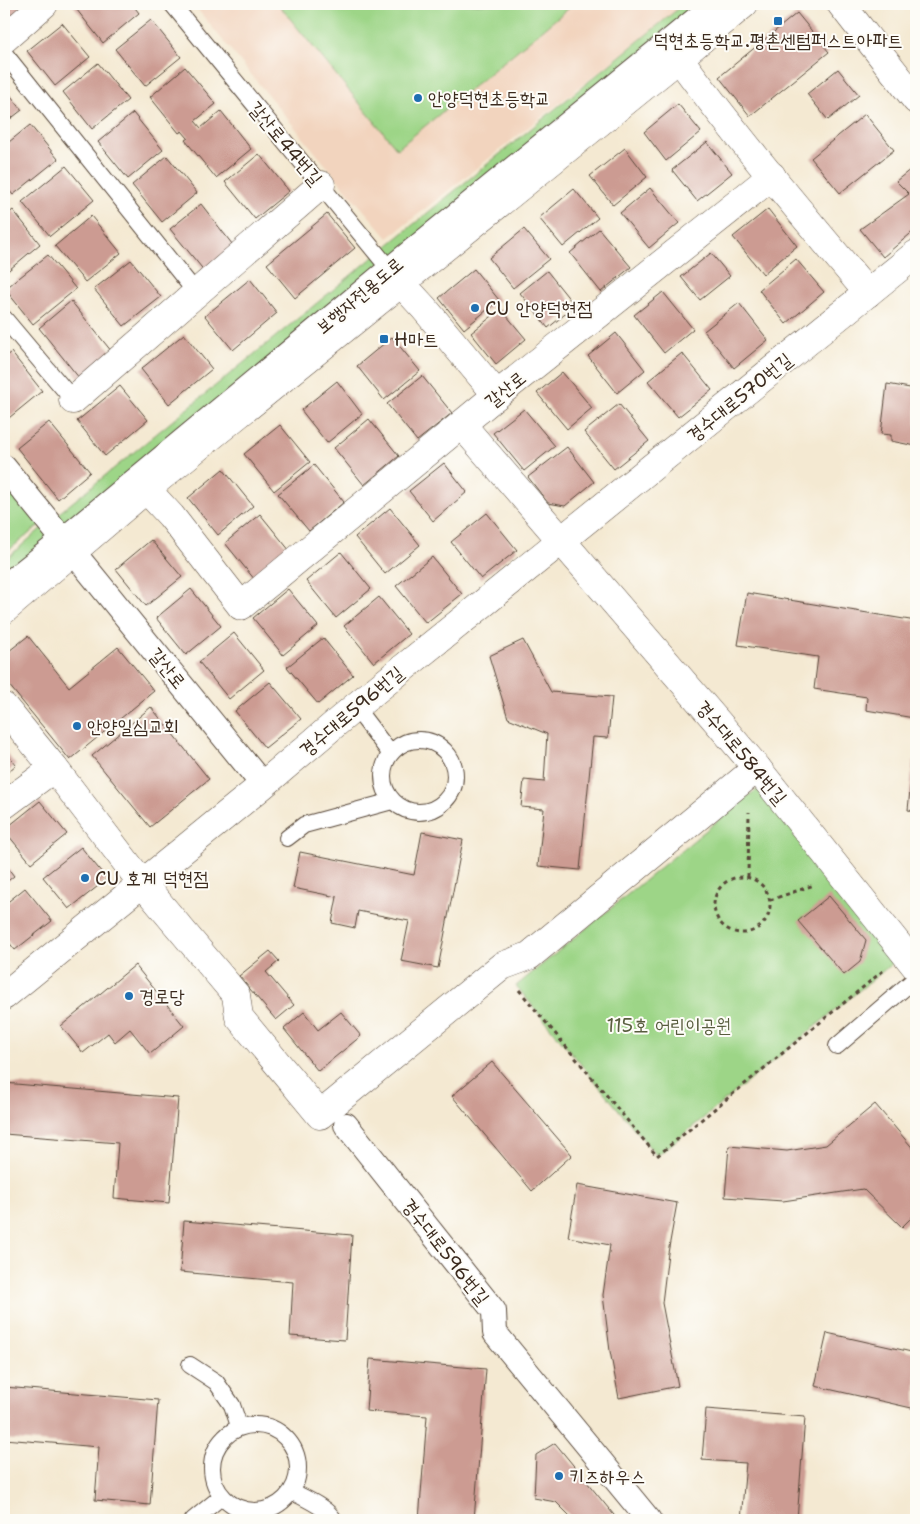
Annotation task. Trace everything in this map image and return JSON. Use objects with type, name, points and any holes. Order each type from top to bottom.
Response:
[{"type":"street","points":[[4,39],[44,4]]},
{"type":"street","name":"보행자전용도로","points":[[4,587],[396,276],[716,4]]},
{"type":"street","points":[[4,610],[396,276],[679,58],[744,4]]},
{"type":"street","points":[[841,4],[916,100]]},
{"type":"street","points":[[679,58],[699,86],[868,293]]},
{"type":"street","name":"갈산로","points":[[146,489],[171,516],[241,606],[497,395],[772,176]]},
{"type":"street","points":[[73,400],[321,185]]},
{"type":"street","name":"경수대로570번길","points":[[561,541],[916,254]]},
{"type":"street","points":[[396,276],[497,395]]},
{"type":"street","name":"경수대로584번길","points":[[462,424],[757,768],[903,966]]},
{"type":"street","name":"갈산로","points":[[4,467],[263,785]]},
{"type":"street","name":"경수대로596번길","points":[[4,996],[263,785],[355,707],[561,541]]},
{"type":"street","points":[[4,707],[54,768],[142,883],[236,995],[239,1017],[320,1116],[502,966],[529,956],[757,768]]},
{"type":"street","points":[[4,805],[54,768]]},
{"type":"street","name":"경수대로596번길","points":[[346,1125],[494,1311],[495,1333],[649,1520]]},
{"type":"lane","name":"갈산로44번길","points":[[172,4],[396,276]]},
{"type":"lane","points":[[4,52],[197,294]]},
{"type":"lane","points":[[4,318],[73,400]]},
{"type":"lane","points":[[355,707],[390,753]]},
{"type":"lane","points":[[421,739],[438,744],[450,757],[455,774],[452,791],[441,805],[425,812],[408,810],[392,801],[384,786],[383,769],[390,753],[404,742],[421,739]]},
{"type":"lane","points":[[287,838],[304,825],[392,801]]},
{"type":"lane","points":[[837,1046],[916,978]]},
{"type":"lane","points":[[190,1365],[216,1382],[232,1405],[239,1426]]},
{"type":"lane","points":[[266,1425],[289,1440],[300,1465],[293,1492],[272,1509],[244,1511],[221,1497],[211,1470],[218,1444],[239,1426],[266,1425]]},
{"type":"lane","points":[[293,1492],[313,1503],[332,1516],[334,1520]]},
{"type":"lane","points":[[193,1520],[221,1497]]},
{"type":"path","points":[[748,877],[749,804]]},
{"type":"path","points":[[737,876],[748,877],[758,881],[766,890],[770,900],[770,911],[765,921],[757,929],[747,933],[736,933],[725,928],[718,920],[714,910],[714,899],[718,888],[726,881],[737,876]]},
{"type":"path","points":[[770,900],[822,882]]},
{"type":"path","points":[[516,986],[657,1156],[903,966]]},
{"type":"shaded area","name":"안양덕현초등학교","points":[[193,4],[685,4],[388,238]]},
{"type":"green space","points":[[278,4],[574,4],[397,149]]},
{"type":"green space","points":[[684,4],[732,4],[4,601],[4,561],[53,518]]},
{"type":"green space","points":[[4,478],[41,524],[4,554]]},
{"type":"green space","name":"115호 어린이공원","points":[[769,783],[905,953],[657,1156],[516,986],[749,795]]},
{"type":"building","points":[[4,4],[33,4],[12,22],[4,12]]},
{"type":"building","points":[[132,4],[139,13],[103,43],[73,5]]},
{"type":"building","points":[[797,13],[829,52],[750,116],[719,77]]},
{"type":"building","points":[[151,20],[181,57],[145,86],[115,49]]},
{"type":"building","points":[[62,23],[90,57],[55,86],[27,51]]},
{"type":"building","points":[[98,63],[128,100],[92,129],[63,92]]},
{"type":"building","points":[[185,67],[216,104],[195,121],[201,128],[221,111],[251,149],[216,178],[185,140],[188,138],[182,131],[179,133],[150,97]]},
{"type":"building","points":[[838,69],[859,95],[828,120],[807,94]]},
{"type":"building","points":[[4,87],[22,110],[4,124]]},
{"type":"building","points":[[678,104],[701,132],[666,161],[644,132]]},
{"type":"building","points":[[133,113],[163,150],[128,179],[98,142]]},
{"type":"building","points":[[865,114],[894,150],[840,193],[811,158]]},
{"type":"building","points":[[30,125],[58,159],[13,195],[4,184],[4,146]]},
{"type":"building","points":[[707,142],[732,173],[697,201],[672,170]]},
{"type":"building","points":[[625,148],[647,177],[613,205],[590,176]]},
{"type":"building","points":[[259,154],[289,191],[255,219],[225,182]]},
{"type":"building","points":[[167,156],[197,193],[162,222],[132,185]]},
{"type":"building","points":[[916,165],[916,229],[883,257],[860,229],[909,194],[896,181]]},
{"type":"building","points":[[66,166],[94,200],[50,236],[22,202]]},
{"type":"building","points":[[650,188],[679,223],[649,248],[620,213]]},
{"type":"building","points":[[574,189],[598,218],[563,247],[539,218]]},
{"type":"building","points":[[201,204],[236,249],[206,273],[170,229]]},
{"type":"building","points":[[768,209],[797,246],[763,274],[733,237]]},
{"type":"building","points":[[13,210],[40,244],[4,274],[4,217]]},
{"type":"building","points":[[327,214],[355,248],[295,298],[267,264]]},
{"type":"building","points":[[91,216],[121,253],[85,282],[55,246]]},
{"type":"building","points":[[524,229],[549,259],[513,288],[489,258]]},
{"type":"building","points":[[599,229],[631,267],[601,292],[570,253]]},
{"type":"building","points":[[711,253],[730,276],[700,300],[681,277]]},
{"type":"building","points":[[48,255],[76,289],[33,324],[5,289]]},
{"type":"building","points":[[796,259],[824,292],[786,324],[759,290]]},
{"type":"building","points":[[131,260],[161,297],[124,326],[94,289]]},
{"type":"building","points":[[474,269],[499,300],[464,329],[439,298]]},
{"type":"building","points":[[547,271],[575,306],[548,328],[520,293]]},
{"type":"building","points":[[250,279],[277,313],[233,350],[205,316]]},
{"type":"building","points":[[663,292],[693,329],[664,353],[634,315]]},
{"type":"building","points":[[71,301],[112,352],[80,379],[39,328]]},
{"type":"building","points":[[739,303],[768,340],[734,368],[704,331]]},
{"type":"building","points":[[501,309],[526,339],[496,364],[471,333]]},
{"type":"building","points":[[616,333],[645,370],[617,393],[588,356]]},
{"type":"building","points":[[184,334],[212,369],[169,404],[141,369]]},
{"type":"building","points":[[392,337],[420,371],[384,400],[357,366]]},
{"type":"building","points":[[11,352],[42,391],[4,422],[4,358]]},
{"type":"building","points":[[682,353],[712,390],[678,417],[648,381]]},
{"type":"building","points":[[562,372],[592,408],[567,429],[537,393]]},
{"type":"building","points":[[422,376],[452,413],[417,441],[387,404]]},
{"type":"building","points":[[337,381],[362,414],[327,443],[301,410]]},
{"type":"building","points":[[887,384],[916,389],[916,446],[891,441],[891,435],[881,434]]},
{"type":"building","points":[[120,386],[148,420],[105,456],[77,421]]},
{"type":"building","points":[[619,404],[649,441],[614,469],[584,432]]},
{"type":"building","points":[[524,409],[555,446],[524,471],[493,433]]},
{"type":"building","points":[[369,419],[399,456],[364,485],[334,448]]},
{"type":"building","points":[[49,422],[90,472],[58,499],[17,448]]},
{"type":"building","points":[[280,425],[310,462],[274,491],[244,454]]},
{"type":"building","points":[[567,447],[594,482],[565,506],[548,503],[528,477]]},
{"type":"building","points":[[444,463],[467,492],[433,521],[409,491]]},
{"type":"building","points":[[314,465],[344,502],[309,531],[278,494]]},
{"type":"building","points":[[223,469],[253,506],[218,535],[188,498]]},
{"type":"building","points":[[390,508],[420,545],[385,574],[355,537]]},
{"type":"building","points":[[487,513],[517,550],[481,579],[451,542]]},
{"type":"building","points":[[260,514],[290,551],[255,580],[225,543]]},
{"type":"building","points":[[151,540],[182,577],[146,606],[116,569]]},
{"type":"building","points":[[341,552],[371,589],[336,618],[306,581]]},
{"type":"building","points":[[432,557],[462,594],[426,623],[396,586]]},
{"type":"building","points":[[191,589],[221,626],[186,655],[156,618]]},
{"type":"building","points":[[288,589],[318,626],[283,655],[253,618]]},
{"type":"building","points":[[747,593],[916,621],[916,705],[914,718],[866,710],[867,697],[814,689],[818,657],[738,645]]},
{"type":"building","points":[[379,597],[409,634],[374,663],[344,626]]},
{"type":"building","points":[[234,633],[264,670],[229,699],[199,662]]},
{"type":"building","name":"안양일심교회","points":[[28,636],[69,687],[118,647],[154,691],[70,760],[4,679],[4,655]]},
{"type":"building","points":[[323,638],[353,675],[318,704],[287,667]]},
{"type":"building","points":[[523,640],[551,692],[612,697],[608,738],[593,737],[580,870],[538,866],[544,809],[521,807],[524,780],[544,782],[547,734],[508,718],[489,656]]},
{"type":"building","points":[[270,682],[301,719],[265,748],[235,711]]},
{"type":"building","points":[[151,707],[209,779],[150,827],[92,756]]},
{"type":"building","points":[[4,750],[16,765],[4,775]]},
{"type":"building","points":[[913,760],[916,760],[916,811],[908,810]]},
{"type":"building","points":[[40,801],[67,834],[31,863],[4,830]]},
{"type":"building","points":[[422,832],[463,840],[438,968],[401,961],[409,921],[358,911],[355,928],[332,923],[337,897],[293,888],[300,852],[414,875]]},
{"type":"building","points":[[81,847],[107,879],[69,909],[43,877]]},
{"type":"building","points":[[4,863],[14,876],[4,884]]},
{"type":"building","points":[[25,888],[52,921],[15,950],[4,936],[4,905]]},
{"type":"building","points":[[829,896],[866,940],[860,962],[844,975],[798,921]]},
{"type":"building","points":[[270,951],[279,961],[266,972],[294,1005],[276,1020],[239,976]]},
{"type":"building","name":"경로당","points":[[135,965],[184,1026],[150,1054],[130,1029],[115,1042],[108,1033],[83,1053],[61,1026]]},
{"type":"building","points":[[304,1012],[318,1030],[341,1012],[361,1036],[318,1071],[284,1029]]},
{"type":"building","points":[[492,1062],[572,1155],[532,1191],[452,1096]]},
{"type":"building","points":[[4,1083],[178,1098],[169,1203],[114,1198],[118,1143],[4,1134]]},
{"type":"building","points":[[875,1104],[916,1152],[916,1213],[902,1227],[863,1189],[783,1201],[725,1197],[729,1146],[787,1151],[826,1145]]},
{"type":"building","points":[[577,1185],[677,1203],[662,1303],[678,1386],[619,1398],[610,1351],[603,1295],[610,1245],[568,1237]]},
{"type":"building","points":[[184,1221],[352,1235],[345,1340],[290,1336],[293,1282],[180,1272]]},
{"type":"building","points":[[827,1333],[916,1353],[916,1409],[815,1386]]},
{"type":"building","points":[[370,1359],[486,1369],[474,1520],[419,1520],[427,1416],[366,1411]]},
{"type":"building","points":[[4,1387],[158,1400],[150,1505],[95,1500],[99,1447],[4,1439]]},
{"type":"building","points":[[706,1409],[805,1417],[797,1520],[741,1520],[746,1463],[702,1460]]},
{"type":"building","name":"키즈하우스","points":[[555,1443],[618,1520],[574,1520],[556,1502],[534,1498],[536,1455]]},
{"type":"place","name":"덕현초등학교.평촌센텀퍼스트아파트","points":[[778,21]]},
{"type":"place","name":"안양덕현초등학교","points":[[418,98]]},
{"type":"place","name":"CU 안양덕현점","points":[[475,308]]},
{"type":"place","name":"H마트","points":[[384,339]]},
{"type":"place","name":"안양일심교회","points":[[77,726]]},
{"type":"place","name":"CU 호계 덕현점","points":[[85,878]]},
{"type":"place","name":"경로당","points":[[129,996]]},
{"type":"place","name":"키즈하우스","points":[[559,1476]]}]
